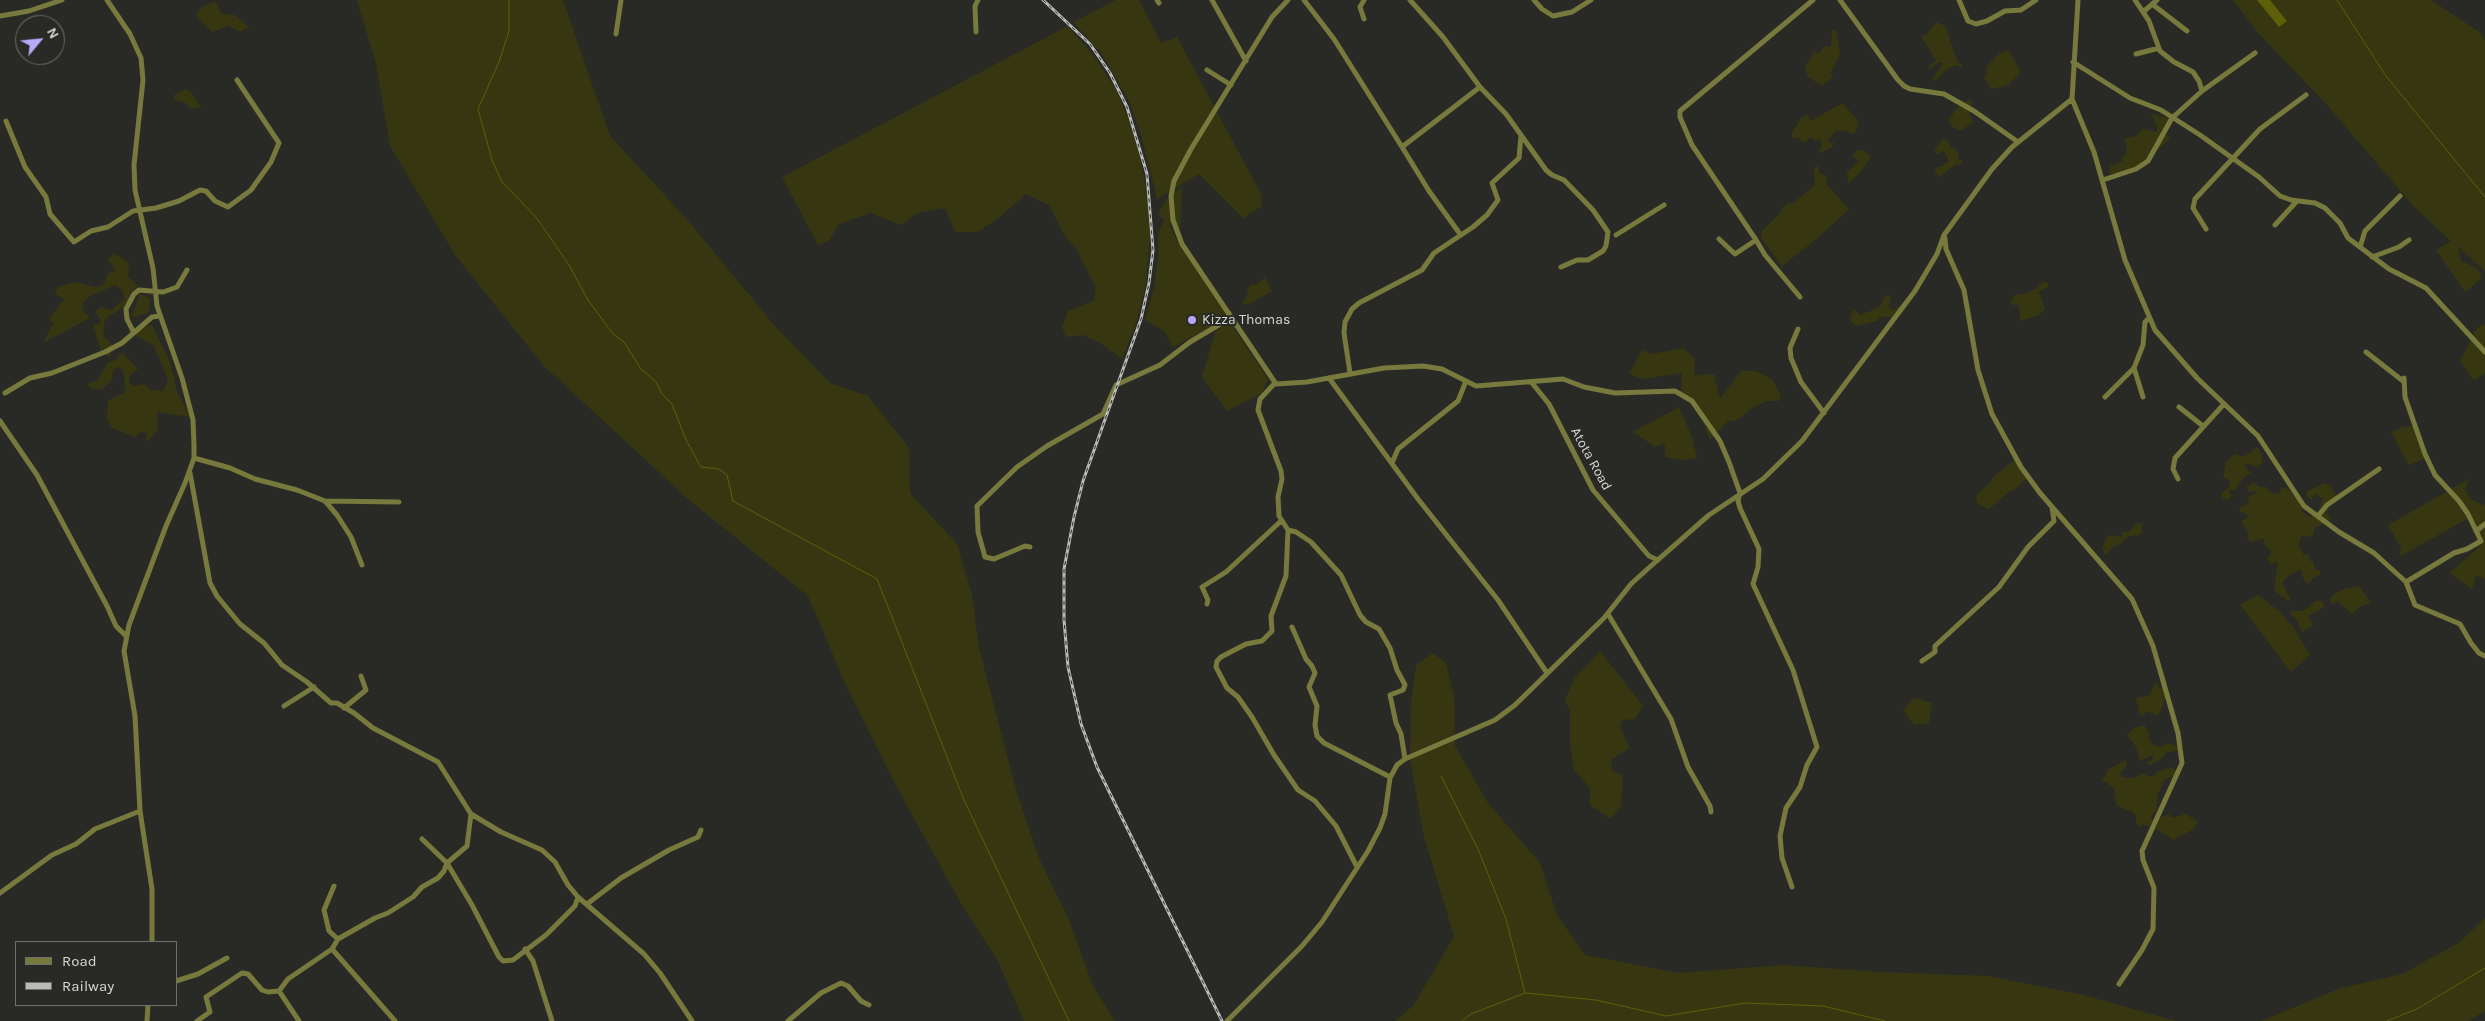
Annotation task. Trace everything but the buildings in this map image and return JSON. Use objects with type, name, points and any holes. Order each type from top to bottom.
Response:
[{"type":"street","points":[[0,16],[29,11],[62,0]]},
{"type":"street","points":[[107,0],[130,34],[141,58],[142,98],[134,164],[135,190],[153,268],[160,316],[182,378],[193,420],[194,458],[151,565],[126,636],[124,651],[135,716],[140,811],[152,889],[152,941]]},
{"type":"street","points":[[616,34],[621,0]]},
{"type":"street","points":[[976,32],[975,6],[978,0]]},
{"type":"street","points":[[1212,0],[1246,61]]},
{"type":"street","points":[[1274,384],[1229,312],[1179,238],[1173,220],[1171,196],[1172,185],[1181,167],[1272,17],[1288,0]]},
{"type":"street","points":[[1304,0],[1334,39],[1429,191],[1460,234]]},
{"type":"street","points":[[1364,0],[1360,7],[1364,20]]},
{"type":"street","points":[[1410,0],[1443,37],[1480,87],[1506,114],[1546,170],[1569,185],[1593,210],[1609,234],[1603,252],[1588,260],[1577,260],[1562,267]]},
{"type":"street","points":[[1534,0],[1542,10],[1553,16],[1572,12],[1591,0]]},
{"type":"street","points":[[1800,297],[1765,255],[1692,145],[1680,117],[1680,111],[1813,0]]},
{"type":"street","points":[[1840,0],[1904,86],[1910,89],[1944,94],[1974,111],[2018,142]]},
{"type":"street","points":[[1959,0],[1968,21],[1976,24],[1987,22],[2005,11],[2017,11],[2036,0]]},
{"type":"street","points":[[2078,0],[2072,99],[2090,140],[2103,180],[2122,253],[2148,318],[2159,336],[2224,404],[2258,436],[2302,504],[2340,532],[2374,553],[2406,582],[2416,604],[2460,624],[2471,644],[2479,653],[2485,656]]},
{"type":"street","points":[[2135,0],[2143,12],[2159,48],[2174,62],[2193,72],[2199,81],[2202,91]]},
{"type":"street","points":[[2143,12],[2154,2],[2187,31]]},
{"type":"street","points":[[2136,54],[2159,48]]},
{"type":"street","points":[[2103,180],[2136,169],[2148,161],[2172,118],[2202,91],[2254,53]]},
{"type":"street","points":[[2073,62],[2130,98],[2157,108],[2232,157],[2280,196],[2297,201],[2315,203],[2325,208],[2340,223],[2345,235],[2353,242],[2398,274],[2426,288],[2485,352]]},
{"type":"street","points":[[1207,70],[1231,85]]},
{"type":"street","points":[[6,121],[26,168],[46,197],[50,214],[74,242],[91,231],[108,227],[140,209],[156,208],[204,190],[219,204],[228,206],[256,184],[271,162],[279,143],[237,80]]},
{"type":"street","points":[[1402,147],[1480,87]]},
{"type":"street","points":[[2206,229],[2195,214],[2193,202],[2232,157],[2260,130],[2306,95]]},
{"type":"street","points":[[1227,1021],[1307,941],[1372,845],[1385,814],[1390,777],[1397,765],[1405,759],[1495,720],[1515,705],[1608,614],[1631,584],[1681,538],[1769,473],[1802,442],[1915,290],[1937,254],[1944,235],[1998,161],[2018,142],[2072,99]]},
{"type":"street","points":[[1350,373],[1344,333],[1345,322],[1354,306],[1422,270],[1430,256],[1480,222],[1497,202],[1492,183],[1519,158],[1521,134]]},
{"type":"street","points":[[2353,242],[2361,237],[2400,196]]},
{"type":"street","points":[[2275,225],[2297,201]]},
{"type":"street","points":[[1616,236],[1664,205]]},
{"type":"street","points":[[1944,235],[1946,249],[1964,290],[1978,370],[1992,414],[2021,467],[2052,507],[2127,592],[2137,607],[2153,646],[2182,752],[2180,771],[2142,851],[2143,860],[2154,888],[2153,929],[2142,950],[2118,984]]},
{"type":"street","points":[[2360,247],[2361,237]]},
{"type":"street","points":[[1719,240],[1735,254],[1756,240]]},
{"type":"street","points":[[2372,257],[2399,247],[2409,240]]},
{"type":"street","points":[[133,331],[127,319],[126,309],[129,301],[139,290],[163,292],[177,286],[187,270]]},
{"type":"street","points":[[1030,547],[1025,546],[994,559],[984,557],[978,532],[977,506],[1017,467],[1043,449],[1103,414],[1116,385],[1160,365],[1190,342],[1222,323],[1227,319],[1229,312]]},
{"type":"street","points":[[5,393],[30,378],[52,373],[105,352],[122,343],[133,331],[152,317],[160,316]]},
{"type":"street","points":[[2105,397],[2134,368],[2143,345],[2145,322],[2148,318]]},
{"type":"street","points":[[1798,329],[1790,348],[1791,358],[1801,382],[1824,413]]},
{"type":"street","points":[[2366,352],[2404,379],[2411,416],[2429,463],[2435,475],[2460,501],[2480,541],[2467,549],[2454,553],[2406,582]]},
{"type":"street","points":[[1405,759],[1401,734],[1396,722],[1390,694],[1403,690],[1405,685],[1397,670],[1390,648],[1379,629],[1366,622],[1360,615],[1341,575],[1311,542],[1296,532],[1288,530],[1281,521],[1278,505],[1281,471],[1258,410],[1260,400],[1274,384],[1293,384],[1384,368],[1430,367],[1451,373],[1476,386],[1488,387],[1563,379],[1584,387],[1615,393],[1678,392],[1700,411],[1720,441],[1740,493],[1738,501],[1740,508],[1759,549],[1758,567],[1752,584],[1793,670],[1818,748],[1807,765],[1800,787],[1786,808],[1781,828],[1782,858],[1792,887]]},
{"type":"street","points":[[2134,368],[2144,397]]},
{"type":"street","points":[[1329,378],[1392,464],[1498,600],[1547,673]]},
{"type":"street","points":[[1392,464],[1398,449],[1458,401],[1466,381]]},
{"type":"street","name":"Atota Road","points":[[1532,383],[1548,404],[1593,490],[1649,556],[1658,560]]},
{"type":"street","points":[[2178,478],[2173,469],[2175,458],[2224,404]]},
{"type":"street","points":[[2179,407],[2203,426]]},
{"type":"street","points":[[0,421],[36,475],[108,606],[116,626],[126,636]]},
{"type":"street","points":[[194,458],[230,468],[255,479],[297,490],[325,501],[399,502]]},
{"type":"street","points":[[2318,516],[2327,505],[2379,469]]},
{"type":"street","points":[[190,470],[204,558],[213,590],[240,624],[264,643],[282,665],[314,687],[332,703],[337,703],[373,728],[438,762],[471,814],[508,835],[542,850],[555,862],[568,885],[578,897],[644,954],[660,973],[692,1021]]},
{"type":"street","points":[[325,501],[352,537],[362,564]]},
{"type":"street","points":[[1922,661],[1934,652],[1936,646],[2000,587],[2028,547],[2054,522],[2052,507]]},
{"type":"street","points":[[1207,604],[1208,600],[1203,586],[1221,577],[1281,521]]},
{"type":"street","points":[[2476,531],[2485,524]]},
{"type":"street","points":[[1288,530],[1286,576],[1271,616],[1272,631],[1262,641],[1246,644],[1221,657],[1217,661],[1216,667],[1228,688],[1238,697],[1252,717],[1274,755],[1298,790],[1315,801],[1336,826],[1356,867]]},
{"type":"street","points":[[1608,614],[1671,719],[1688,767],[1710,806],[1711,812]]},
{"type":"street","points":[[1292,627],[1306,660],[1312,666],[1315,673],[1308,687],[1317,706],[1315,725],[1318,736],[1324,743],[1390,777]]},
{"type":"street","points":[[344,708],[366,690],[361,676]]},
{"type":"street","points":[[284,706],[314,687]]},
{"type":"street","points":[[0,893],[52,855],[76,844],[102,826],[140,811]]},
{"type":"street","points":[[197,1021],[210,1012],[206,997],[242,973],[248,974],[262,990],[268,992],[279,991],[288,979],[332,948],[338,939],[375,918],[388,914],[413,897],[422,887],[438,878],[448,862],[467,846],[471,814]]},
{"type":"street","points":[[587,904],[622,878],[669,850],[698,837],[700,830]]},
{"type":"street","points":[[422,839],[448,862],[499,957],[503,961],[512,960],[554,927],[575,906],[578,897]]},
{"type":"street","points":[[334,886],[324,910],[329,931],[338,939]]},
{"type":"street","points":[[332,948],[394,1021]]},
{"type":"street","points":[[525,949],[533,961],[552,1021]]},
{"type":"street","points":[[178,980],[198,974],[226,958]]},
{"type":"street","points":[[788,1021],[822,993],[841,983],[848,986],[861,1001],[869,1005]]},
{"type":"street","points":[[279,991],[299,1021]]},
{"type":"street","points":[[147,1021],[148,1006]]},
{"type":"shaded area","points":[[357,0],[563,0],[610,136],[685,217],[774,325],[830,383],[868,396],[909,448],[910,493],[957,544],[972,595],[979,648],[1016,790],[1038,856],[1069,920],[1093,986],[1115,1021],[1024,1021],[997,959],[963,907],[894,782],[848,690],[808,596],[689,500],[544,366],[455,255],[390,146],[376,64]]},
{"type":"shaded area","points":[[1116,0],[1139,0],[1161,43],[1177,37],[1261,194],[1262,206],[1243,218],[1199,174],[1157,199],[1141,135],[1128,99],[1101,53],[1073,22]]},
{"type":"shaded area","points":[[2233,0],[2431,0],[2481,33],[2485,41],[2485,271],[2458,247],[2461,261],[2477,268],[2482,278],[2465,292],[2436,250],[2451,241],[2414,207],[2327,105],[2260,35]]},
{"type":"shaded area","points":[[2257,0],[2270,0],[2287,21],[2279,27]]},
{"type":"shaded area","points":[[215,2],[222,14],[235,15],[249,27],[241,32],[229,26],[212,32],[196,15],[203,6]]},
{"type":"shaded area","points":[[1936,22],[1945,26],[1958,63],[1962,64],[1962,68],[1956,65],[1946,70],[1934,82],[1933,78],[1943,64],[1940,62],[1928,70],[1928,67],[1936,60],[1921,37],[1927,34]]},
{"type":"shaded area","points":[[1068,26],[1094,56],[1115,88],[1127,115],[1139,154],[1150,207],[1151,222],[1146,284],[1135,327],[1122,359],[1100,343],[1083,335],[1066,337],[1062,327],[1068,311],[1095,300],[1095,286],[1077,250],[1064,235],[1050,206],[1026,194],[996,220],[977,232],[955,232],[945,208],[917,213],[901,225],[870,213],[839,224],[829,241],[818,245],[782,177]]},
{"type":"shaded area","points":[[1836,30],[1840,55],[1830,74],[1833,77],[1822,86],[1808,77],[1805,67],[1814,52],[1820,53],[1824,46],[1831,47],[1832,31]]},
{"type":"shaded area","points":[[2008,50],[2021,72],[2008,85],[1991,89],[1984,77],[1987,75],[1986,67],[1999,54]]},
{"type":"shaded area","points":[[185,89],[190,91],[201,107],[192,109],[184,102],[175,100],[174,95]]},
{"type":"shaded area","points":[[1968,100],[1973,101],[1969,114],[1973,122],[1961,131],[1951,126],[1949,119],[1957,108]]},
{"type":"shaded area","points":[[1841,104],[1856,118],[1859,125],[1854,134],[1843,130],[1836,131],[1828,140],[1828,142],[1834,142],[1832,147],[1821,153],[1819,152],[1822,144],[1820,139],[1815,141],[1812,137],[1803,143],[1799,138],[1792,138],[1792,132],[1802,117],[1808,114],[1810,121]]},
{"type":"shaded area","points":[[2151,114],[2170,118],[2166,134],[2170,138],[2159,149],[2153,150],[2145,162],[2120,173],[2109,174],[2110,166],[2123,161],[2122,157],[2127,153],[2125,138],[2136,136],[2143,129],[2157,132],[2157,125]]},
{"type":"shaded area","points":[[1943,139],[1949,141],[1951,149],[1955,148],[1959,154],[1959,160],[1962,160],[1961,165],[1956,164],[1939,177],[1934,171],[1937,167],[1941,167],[1949,161],[1944,151],[1937,154],[1934,150]]},
{"type":"shaded area","points":[[1857,150],[1866,151],[1871,157],[1857,176],[1848,183],[1847,172],[1859,161],[1852,156]]},
{"type":"shaded area","points":[[1819,166],[1819,173],[1827,176],[1826,184],[1849,209],[1819,237],[1782,266],[1761,238],[1761,232],[1781,212],[1782,208],[1789,203],[1792,204],[1815,185],[1814,168]]},
{"type":"shaded area","points":[[1182,187],[1180,230],[1168,222],[1178,243],[1214,294],[1228,310],[1221,321],[1173,347],[1164,331],[1145,320],[1154,287],[1158,258],[1158,235],[1164,220],[1158,214],[1166,200]]},
{"type":"shaded area","points":[[114,253],[129,263],[128,277],[138,286],[132,290],[126,305],[105,319],[103,331],[105,339],[112,344],[110,358],[101,351],[93,324],[98,325],[101,320],[95,312],[100,307],[111,310],[125,299],[122,290],[115,285],[90,296],[83,302],[83,310],[90,318],[43,343],[53,323],[49,319],[64,299],[55,294],[58,287],[75,282],[95,287],[104,285],[107,275],[115,270],[108,260]]},
{"type":"shaded area","points":[[1265,277],[1272,291],[1248,305],[1242,304],[1248,293],[1247,288],[1253,284],[1256,285]]},
{"type":"shaded area","points":[[2043,282],[2048,283],[2048,287],[2039,292],[2045,309],[2039,315],[2021,321],[2018,305],[2012,305],[2011,300],[2015,295],[2024,294],[2037,288]]},
{"type":"shaded area","points":[[140,294],[150,298],[149,312],[131,318]]},
{"type":"shaded area","points":[[1886,295],[1891,296],[1889,307],[1894,310],[1899,305],[1902,307],[1894,319],[1887,316],[1878,318],[1878,321],[1856,326],[1850,320],[1853,309],[1860,315],[1873,310],[1880,306]]},
{"type":"shaded area","points":[[1229,321],[1268,379],[1262,393],[1227,411],[1202,377],[1215,332]]},
{"type":"shaded area","points":[[2485,324],[2485,373],[2474,381],[2460,361],[2477,328]]},
{"type":"shaded area","points":[[152,325],[170,362],[177,392],[190,417],[157,412],[158,430],[146,443],[147,432],[142,431],[135,437],[112,428],[107,420],[108,401],[125,392],[124,372],[119,367],[113,370],[112,380],[102,389],[91,389],[88,384],[98,380],[108,362],[114,361],[122,353],[138,369],[130,375],[129,383],[133,386],[144,384],[151,390],[163,391],[168,379],[154,346],[132,333],[142,327]]},
{"type":"shaded area","points":[[1683,348],[1695,359],[1694,375],[1714,374],[1720,399],[1741,371],[1756,371],[1772,379],[1781,397],[1779,401],[1768,401],[1755,406],[1737,420],[1728,421],[1710,440],[1704,424],[1694,407],[1681,394],[1682,373],[1643,379],[1629,374],[1642,350],[1652,354]]},
{"type":"shaded area","points":[[1679,407],[1692,437],[1697,458],[1681,460],[1665,457],[1665,443],[1655,447],[1633,432]]},
{"type":"shaded area","points":[[2414,426],[2425,458],[2409,465],[2391,432],[2403,427]]},
{"type":"shaded area","points":[[2258,447],[2263,460],[2258,468],[2248,463],[2245,465],[2248,472],[2254,470],[2241,480],[2235,491],[2230,490],[2229,493],[2232,495],[2229,500],[2222,498],[2221,494],[2230,486],[2230,481],[2223,477],[2226,461],[2235,454],[2243,457]]},
{"type":"shaded area","points":[[2014,460],[2028,477],[1989,509],[1977,503],[1976,495],[1989,484],[1993,477]]},
{"type":"shaded area","points":[[2469,479],[2465,491],[2472,500],[2485,505],[2485,579],[2476,575],[2472,589],[2449,573],[2478,548],[2483,537],[2467,519],[2399,557],[2401,548],[2388,525]]},
{"type":"shaded area","points":[[2254,482],[2259,487],[2267,487],[2267,490],[2275,494],[2280,493],[2281,487],[2288,489],[2300,503],[2302,512],[2309,517],[2317,515],[2323,499],[2315,494],[2311,500],[2306,496],[2307,491],[2325,483],[2331,486],[2335,494],[2335,499],[2329,502],[2329,508],[2326,512],[2330,516],[2329,522],[2314,528],[2314,533],[2310,538],[2305,535],[2301,537],[2299,545],[2304,555],[2309,554],[2310,561],[2314,562],[2314,569],[2320,570],[2320,575],[2312,578],[2311,582],[2307,584],[2302,576],[2302,570],[2298,570],[2288,576],[2282,583],[2290,598],[2289,602],[2274,590],[2278,562],[2271,564],[2267,559],[2272,552],[2263,544],[2265,538],[2250,542],[2247,538],[2249,533],[2241,522],[2248,517],[2240,512],[2239,508],[2248,503],[2249,496],[2257,493],[2254,491],[2250,493],[2246,487]]},
{"type":"shaded area","points":[[2137,523],[2142,523],[2140,535],[2128,536],[2121,544],[2115,546],[2105,555],[2102,548],[2108,535],[2122,537],[2122,532],[2129,532]]},
{"type":"shaded area","points":[[2359,586],[2371,603],[2359,607],[2352,614],[2337,601],[2332,605],[2330,599],[2335,593]]},
{"type":"shaded area","points":[[2258,595],[2279,611],[2294,628],[2310,655],[2291,672],[2240,605]]},
{"type":"shaded area","points":[[2315,601],[2323,601],[2324,607],[2308,616],[2313,624],[2302,632],[2296,619],[2290,614],[2292,611],[2302,611]]},
{"type":"shaded area","points":[[1600,651],[1643,706],[1635,719],[1622,720],[1620,727],[1630,748],[1612,759],[1611,770],[1623,775],[1621,806],[1611,819],[1590,805],[1590,788],[1574,770],[1570,746],[1570,711],[1565,700],[1574,679]]},
{"type":"shaded area","points":[[1433,653],[1446,663],[1454,697],[1455,746],[1488,803],[1540,863],[1557,915],[1585,955],[1679,973],[1783,965],[1882,972],[1988,976],[2080,994],[2176,1021],[1395,1021],[1414,1005],[1454,936],[1424,837],[1410,759],[1411,703],[1416,665]]},
{"type":"shaded area","points":[[2155,683],[2159,684],[2159,688],[2164,688],[2165,699],[2160,712],[2156,715],[2146,711],[2143,716],[2140,715],[2136,698],[2149,696]]},
{"type":"shaded area","points":[[1914,698],[1932,703],[1929,723],[1914,725],[1903,710]]},
{"type":"shaded area","points":[[2144,725],[2149,732],[2148,738],[2154,746],[2162,747],[2165,743],[2173,744],[2178,747],[2177,751],[2166,752],[2164,757],[2149,766],[2147,763],[2153,760],[2153,755],[2140,761],[2136,747],[2127,735],[2134,728]]},
{"type":"shaded area","points":[[2126,760],[2126,767],[2121,772],[2122,777],[2135,778],[2142,773],[2151,777],[2157,772],[2173,767],[2176,772],[2172,777],[2165,779],[2158,794],[2156,806],[2158,808],[2151,816],[2152,823],[2149,827],[2143,824],[2139,827],[2136,823],[2136,816],[2132,811],[2125,810],[2116,804],[2114,788],[2102,780],[2109,769]]},
{"type":"shaded area","points":[[2169,814],[2172,818],[2185,814],[2198,821],[2194,829],[2173,840],[2156,829],[2160,818]]},
{"type":"shaded area","points":[[2485,918],[2485,1011],[2468,1021],[2261,1021],[2341,988],[2402,974],[2460,942]]},
{"type":"waterway","points":[[509,0],[509,31],[499,62],[478,109],[492,160],[502,182],[536,217],[569,265],[588,300],[613,334],[624,342],[641,369],[656,382],[662,394],[672,404],[686,440],[701,467],[719,469],[727,475],[733,501],[877,579],[964,800],[1069,1021]]},
{"type":"waterway","points":[[2337,0],[2386,76],[2485,197]]},
{"type":"waterway","points":[[1441,776],[1478,849],[1506,919],[1525,993]]},
{"type":"waterway","points":[[2387,1021],[2417,1009],[2485,968]]},
{"type":"waterway","points":[[1462,1021],[1471,1014],[1525,993],[1596,1000],[1666,1016],[1745,1003],[1823,1006],[1885,1021]]},
{"type":"railway","points":[[1043,0],[1090,44],[1110,73],[1127,107],[1147,174],[1153,250],[1149,283],[1141,319],[1083,481],[1074,517],[1064,569],[1064,620],[1068,667],[1081,724],[1097,767],[1222,1021]]},
{"type":"place","name":"Kizza Thomas","points":[[1192,320]]}]
